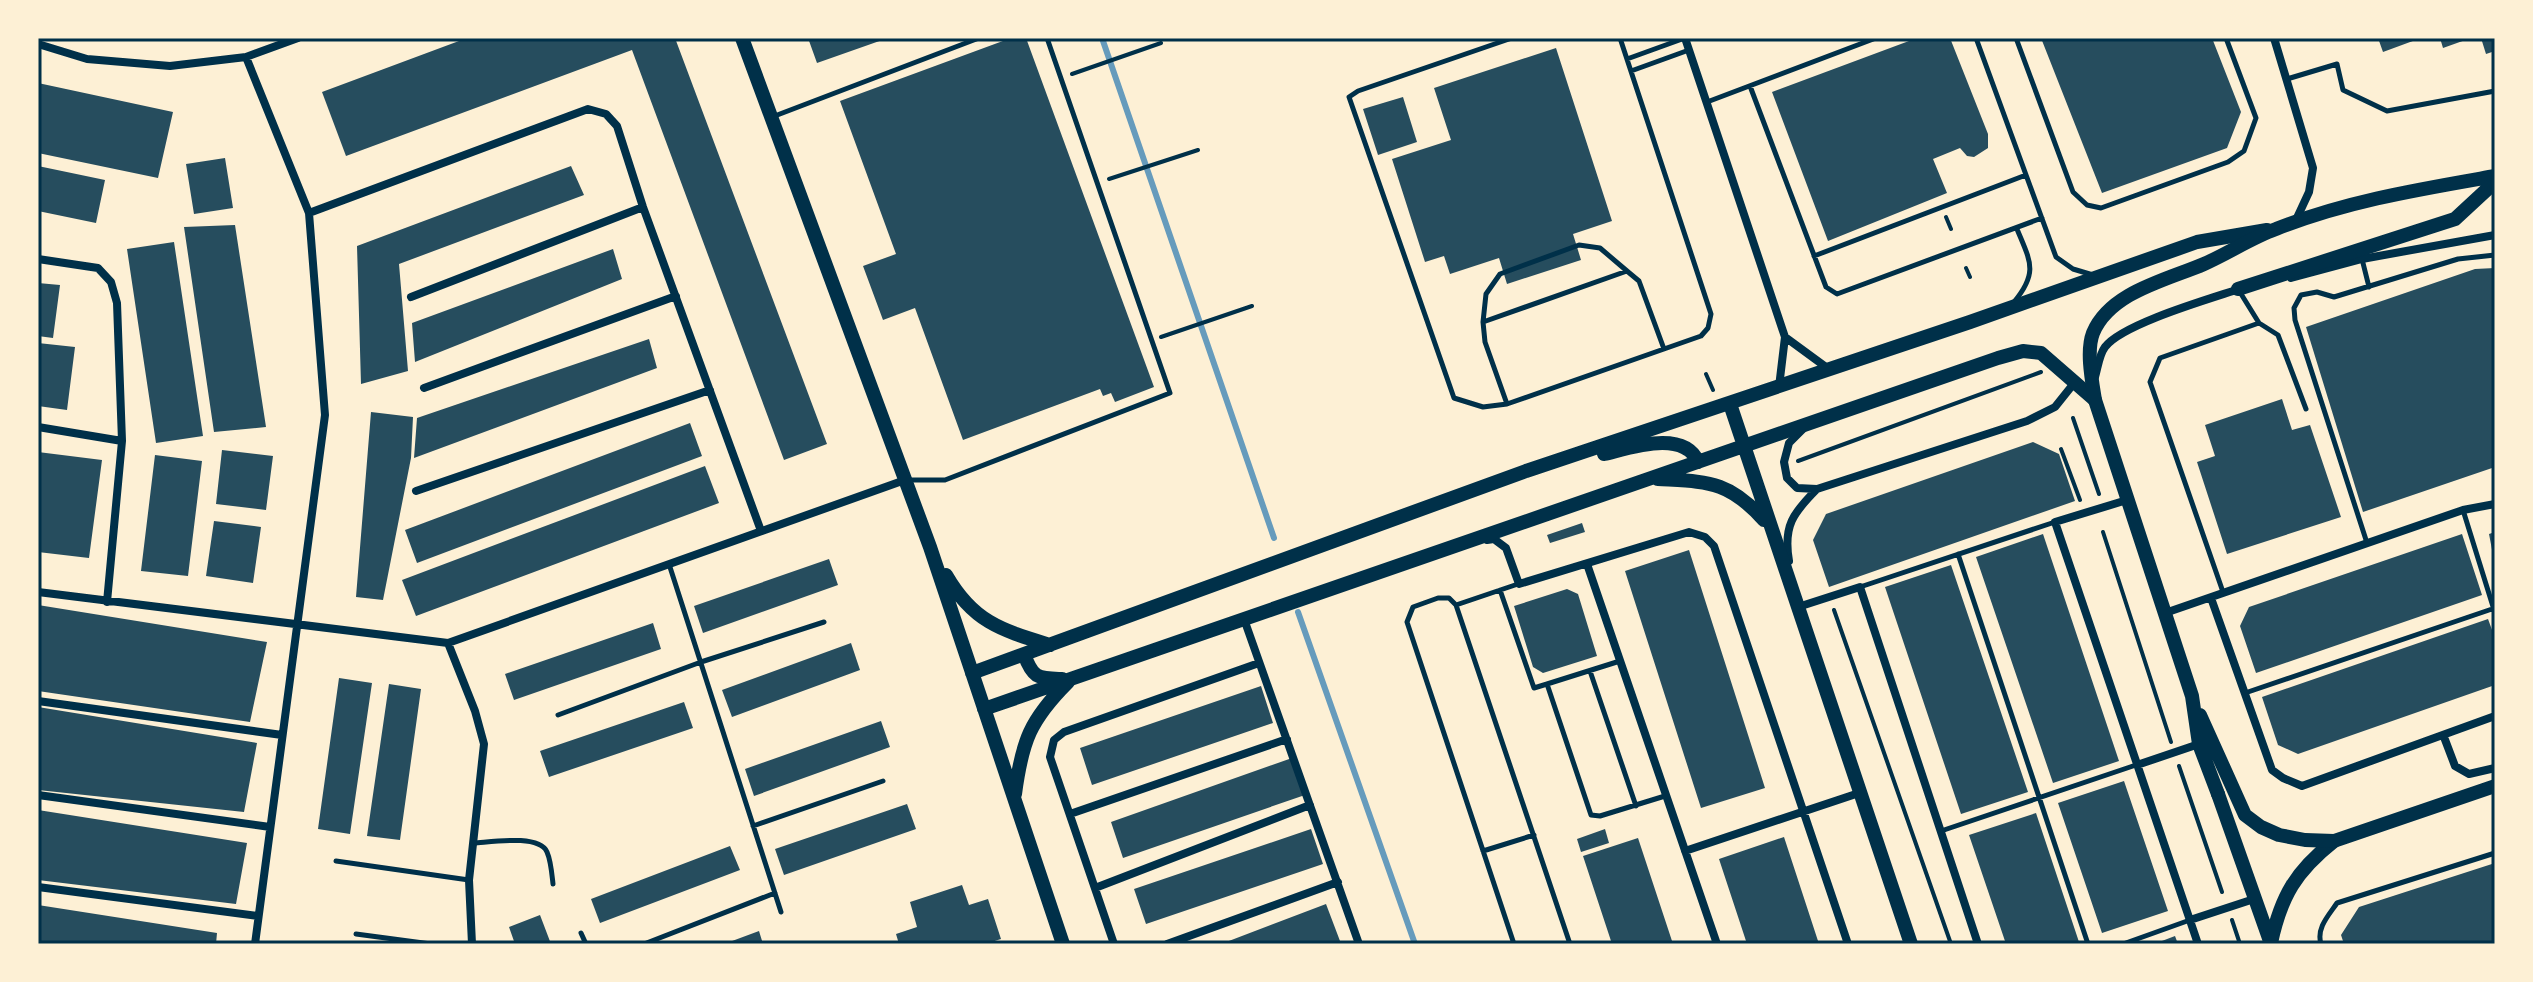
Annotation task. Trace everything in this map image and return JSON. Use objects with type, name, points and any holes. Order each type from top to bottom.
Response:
[{"type":"street","points":[[38,44],[87,59],[170,66],[246,57],[298,38]]},
{"type":"street","points":[[1685,38],[1785,337],[1779,387]]},
{"type":"street","points":[[2274,38],[2313,168],[2309,192],[2295,223]]},
{"type":"street","points":[[747,43],[771,117],[930,547],[1063,944]]},
{"type":"street","points":[[246,57],[309,213],[325,415],[255,944]]},
{"type":"street","points":[[309,213],[588,109],[606,114],[617,126],[643,207],[761,531]]},
{"type":"street","points":[[972,673],[1526,471],[2009,309],[2197,242],[2275,229],[2391,194],[2495,179]]},
{"type":"street","points":[[2094,392],[2106,345],[2121,334],[2153,319],[2238,289],[2361,254],[2455,219],[2495,179]]},
{"type":"street","points":[[411,297],[643,207]]},
{"type":"street","points":[[2275,229],[2207,263],[2142,289],[2111,307],[2093,333],[2094,392],[2196,708],[2245,815],[2279,835],[2334,841]]},
{"type":"street","points":[[2361,254],[2495,235]]},
{"type":"street","points":[[38,259],[98,268],[111,282],[117,303],[122,441],[107,602]]},
{"type":"street","points":[[424,388],[676,296]]},
{"type":"street","points":[[1785,337],[1830,370]]},
{"type":"street","points":[[984,709],[1923,382],[2023,351],[2041,353],[2075,381],[2094,392]]},
{"type":"street","points":[[1810,422],[1789,443],[1784,462],[1787,478],[1797,488],[1817,489],[2027,421],[2055,407],[2075,381]]},
{"type":"street","points":[[416,491],[710,390]]},
{"type":"street","points":[[1730,404],[1911,944]]},
{"type":"street","points":[[38,427],[122,441]]},
{"type":"street","points":[[1526,471],[1649,444],[1685,446],[1694,453],[1698,462]]},
{"type":"street","points":[[1649,478],[1713,483],[1741,498],[1768,524]]},
{"type":"street","points":[[38,592],[448,643],[905,480]]},
{"type":"street","points":[[1796,608],[1787,548],[1788,526],[1798,508],[1817,489]]},
{"type":"street","points":[[2127,500],[2055,522],[2198,944]]},
{"type":"street","points":[[2165,613],[2463,510],[2495,504]]},
{"type":"street","points":[[1465,542],[1494,539],[1506,548],[1519,584],[1689,532],[1705,537],[1714,546],[1848,944]]},
{"type":"street","points":[[930,547],[956,592],[975,614],[997,628],[1050,645]]},
{"type":"street","points":[[1587,564],[1717,944]]},
{"type":"street","points":[[1796,608],[1860,587],[1978,944]]},
{"type":"street","points":[[2211,598],[2272,770],[2302,786],[2495,716]]},
{"type":"street","points":[[1244,619],[1359,944]]},
{"type":"street","points":[[448,643],[475,711],[484,744],[469,880],[472,944]]},
{"type":"street","points":[[1024,654],[1037,676],[1071,679]]},
{"type":"street","points":[[1114,944],[1050,757],[1054,740],[1064,732],[1259,663]]},
{"type":"street","points":[[1014,798],[1021,752],[1032,727],[1043,707],[1071,679]]},
{"type":"street","points":[[38,701],[282,735]]},
{"type":"street","points":[[2196,708],[2199,744],[2271,944]]},
{"type":"street","points":[[2444,737],[2455,766],[2469,774],[2495,768]]},
{"type":"street","points":[[1070,814],[1287,739]]},
{"type":"street","points":[[2137,765],[2199,744]]},
{"type":"street","points":[[2271,944],[2277,914],[2290,886],[2309,861],[2334,841],[2495,786]]},
{"type":"street","points":[[1685,851],[1859,793]]},
{"type":"street","points":[[38,795],[270,827]]},
{"type":"street","points":[[1095,888],[1310,805]]},
{"type":"street","points":[[1167,944],[1338,882]]},
{"type":"street","points":[[38,887],[258,916]]},
{"type":"street","points":[[2190,920],[2254,899]]},
{"type":"lane","points":[[771,117],[979,38]]},
{"type":"lane","points":[[905,480],[945,480],[1170,393],[1047,38]]},
{"type":"lane","points":[[1512,38],[1358,91],[1349,97],[1454,398],[1483,407],[1507,404],[1664,349],[1701,336],[1708,328],[1711,314],[1620,38]]},
{"type":"lane","points":[[1627,59],[1685,38]]},
{"type":"lane","points":[[1707,102],[1876,38]]},
{"type":"lane","points":[[1976,38],[2056,257],[2073,269],[2100,276]]},
{"type":"lane","points":[[2016,38],[2073,192],[2087,205],[2101,208],[2228,162],[2244,151],[2256,118],[2226,38]]},
{"type":"lane","points":[[1631,71],[1689,50]]},
{"type":"lane","points":[[2287,79],[2337,64],[2343,90],[2387,111],[2495,91]]},
{"type":"lane","points":[[1750,86],[1826,287],[1837,294],[2042,218]]},
{"type":"lane","points":[[1814,256],[2026,175]]},
{"type":"lane","points":[[2009,309],[2027,287],[2032,268],[2017,229]]},
{"type":"lane","points":[[1507,404],[1485,342],[1483,322],[1486,294],[1500,274],[1579,245],[1600,248],[1639,281],[1664,349]]},
{"type":"lane","points":[[2361,254],[2369,287]]},
{"type":"lane","points":[[2367,543],[2295,320],[2294,308],[2301,295],[2317,292],[2334,297],[2458,259],[2495,255]]},
{"type":"lane","points":[[1483,322],[1627,271]]},
{"type":"lane","points":[[2238,289],[2259,323],[2278,335],[2306,409]]},
{"type":"lane","points":[[2223,593],[2150,382],[2160,358],[2259,323]]},
{"type":"lane","points":[[2245,693],[2494,610],[2463,510]]},
{"type":"lane","points":[[1860,587],[2055,522]]},
{"type":"lane","points":[[1958,554],[2088,944]]},
{"type":"lane","points":[[669,564],[781,912]]},
{"type":"lane","points":[[1456,605],[1519,584]]},
{"type":"lane","points":[[1500,590],[1534,688],[1620,661]]},
{"type":"lane","points":[[1514,944],[1407,622],[1413,607],[1438,598],[1449,598],[1456,605],[1570,944]]},
{"type":"lane","points":[[558,715],[701,662],[824,622]]},
{"type":"lane","points":[[1590,670],[1636,806]]},
{"type":"lane","points":[[1547,684],[1591,815],[1600,816],[1666,796]]},
{"type":"lane","points":[[1941,831],[2137,765]]},
{"type":"lane","points":[[753,826],[883,781]]},
{"type":"lane","points":[[1483,851],[1534,835]]},
{"type":"lane","points":[[473,843],[525,840],[541,845],[547,852],[553,884]]},
{"type":"lane","points":[[2321,944],[2319,938],[2323,923],[2337,903],[2495,853]]},
{"type":"lane","points":[[336,861],[469,880]]},
{"type":"lane","points":[[644,944],[775,893]]},
{"type":"lane","points":[[2123,944],[2190,920]]},
{"type":"lane","points":[[581,933],[586,944]]},
{"type":"lane","points":[[356,934],[431,944]]},
{"type":"path","points":[[1062,78],[1161,43]]},
{"type":"path","points":[[1098,182],[1198,150]]},
{"type":"path","points":[[1945,215],[1951,229]]},
{"type":"path","points":[[1966,268],[1970,277]]},
{"type":"path","points":[[1152,341],[1252,306]]},
{"type":"path","points":[[1706,374],[1716,395]]},
{"type":"path","points":[[1791,463],[2032,376]]},
{"type":"path","points":[[2073,418],[2099,494]]},
{"type":"path","points":[[2061,449],[2085,514]]},
{"type":"path","points":[[2103,532],[2222,892]]},
{"type":"path","points":[[1829,597],[1951,944]]},
{"type":"path","points":[[2230,915],[2240,944]]},
{"type":"building","points":[[467,38],[675,38],[827,444],[784,460],[632,50],[346,156],[322,92]]},
{"type":"building","points":[[808,38],[888,38],[817,63]]},
{"type":"building","points":[[1011,38],[1026,38],[1154,387],[1115,402],[1111,393],[1103,396],[1100,389],[963,440],[915,308],[883,320],[863,266],[896,254],[840,101]]},
{"type":"building","points":[[1917,38],[1950,38],[1988,134],[1988,148],[1974,157],[1967,156],[1960,148],[1933,159],[1947,193],[1828,241],[1772,92]]},
{"type":"building","points":[[2041,38],[2212,38],[2241,112],[2227,148],[2102,193]]},
{"type":"building","points":[[2378,38],[2421,38],[2383,52]]},
{"type":"building","points":[[2440,38],[2471,38],[2443,48]]},
{"type":"building","points":[[2481,38],[2495,38],[2495,51],[2486,54]]},
{"type":"building","points":[[1556,48],[1612,221],[1573,234],[1581,260],[1507,284],[1499,258],[1450,274],[1444,256],[1425,262],[1392,159],[1451,140],[1434,88]]},
{"type":"building","points":[[38,83],[173,112],[158,178],[38,153]]},
{"type":"building","points":[[1403,97],[1417,142],[1378,155],[1363,109]]},
{"type":"building","points":[[225,158],[233,208],[194,214],[186,164]]},
{"type":"building","points":[[38,166],[105,180],[96,223],[38,211]]},
{"type":"building","points":[[571,166],[584,195],[399,264],[408,371],[361,384],[357,246]]},
{"type":"building","points":[[235,225],[266,427],[214,432],[184,227]]},
{"type":"building","points":[[174,242],[203,436],[156,443],[127,249]]},
{"type":"building","points":[[613,249],[622,279],[415,362],[412,323]]},
{"type":"building","points":[[2495,268],[2495,467],[2363,512],[2306,327],[2475,269]]},
{"type":"building","points":[[38,283],[60,285],[53,338],[38,336]]},
{"type":"building","points":[[649,339],[657,368],[414,458],[417,418]]},
{"type":"building","points":[[38,343],[75,347],[67,410],[38,406]]},
{"type":"building","points":[[2282,399],[2292,430],[2310,425],[2341,517],[2227,554],[2197,462],[2215,456],[2205,425]]},
{"type":"building","points":[[371,412],[413,417],[411,458],[383,600],[356,597]]},
{"type":"building","points":[[690,423],[702,456],[417,563],[405,530]]},
{"type":"building","points":[[2033,442],[2059,454],[2075,501],[1829,587],[1813,540],[1826,514]]},
{"type":"building","points":[[222,450],[273,456],[266,510],[216,504]]},
{"type":"building","points":[[38,452],[102,460],[89,558],[38,552]]},
{"type":"building","points":[[155,455],[202,461],[188,576],[141,571]]},
{"type":"building","points":[[705,466],[719,503],[416,616],[402,580]]},
{"type":"building","points":[[214,521],[261,527],[253,583],[206,576]]},
{"type":"building","points":[[1582,523],[1585,532],[1550,543],[1547,535]]},
{"type":"building","points":[[2495,532],[2495,560],[2494,560],[2489,534]]},
{"type":"building","points":[[2043,534],[2119,761],[2053,783],[1976,557]]},
{"type":"building","points":[[2462,534],[2482,595],[2256,673],[2240,626],[2249,607]]},
{"type":"building","points":[[1689,550],[1765,788],[1701,808],[1625,571]]},
{"type":"building","points":[[829,559],[838,585],[703,633],[694,606]]},
{"type":"building","points":[[1951,565],[2028,792],[1961,814],[1885,587]]},
{"type":"building","points":[[1567,589],[1578,594],[1597,656],[1543,673],[1533,667],[1514,606]]},
{"type":"building","points":[[38,605],[267,642],[250,722],[38,691]]},
{"type":"building","points":[[2488,619],[2495,638],[2495,685],[2298,754],[2278,745],[2262,697]]},
{"type":"building","points":[[653,623],[661,649],[514,700],[505,674]]},
{"type":"building","points":[[851,643],[860,670],[732,717],[722,690]]},
{"type":"building","points":[[339,678],[372,683],[350,834],[318,829]]},
{"type":"building","points":[[389,684],[421,689],[400,840],[367,836]]},
{"type":"building","points":[[1261,686],[1273,723],[1092,785],[1080,748]]},
{"type":"building","points":[[684,702],[693,728],[549,777],[540,751]]},
{"type":"building","points":[[38,707],[257,743],[244,812],[38,790]]},
{"type":"building","points":[[881,721],[890,747],[754,796],[745,769]]},
{"type":"building","points":[[1292,758],[1305,795],[1123,858],[1111,822]]},
{"type":"building","points":[[2124,781],[2168,911],[2102,933],[2058,803]]},
{"type":"building","points":[[907,804],[916,829],[784,875],[775,849]]},
{"type":"building","points":[[38,810],[247,843],[236,904],[38,880]]},
{"type":"building","points":[[2036,813],[2079,942],[2074,944],[2006,944],[1969,835]]},
{"type":"building","points":[[1311,829],[1323,864],[1146,924],[1134,889]]},
{"type":"building","points":[[1605,829],[1609,843],[1581,852],[1577,839]]},
{"type":"building","points":[[1784,837],[1819,944],[1747,944],[1719,859]]},
{"type":"building","points":[[1638,838],[1673,944],[1612,944],[1583,856]]},
{"type":"building","points":[[730,846],[740,870],[600,923],[591,899]]},
{"type":"building","points":[[2495,863],[2495,944],[2344,944],[2341,935],[2359,907]]},
{"type":"building","points":[[962,885],[969,905],[988,899],[1001,939],[985,944],[899,944],[896,934],[917,927],[910,902]]},
{"type":"building","points":[[1326,904],[1340,941],[1332,944],[1221,944]]},
{"type":"building","points":[[38,905],[217,933],[216,944],[38,944]]},
{"type":"building","points":[[540,915],[551,944],[515,944],[509,927]]},
{"type":"building","points":[[759,931],[763,944],[724,944]]},
{"type":"building","points":[[2175,936],[2178,944],[2154,944]]},
{"type":"waterway","points":[[1102,38],[1274,538]]},
{"type":"waterway","points":[[1298,612],[1415,944]]}]
